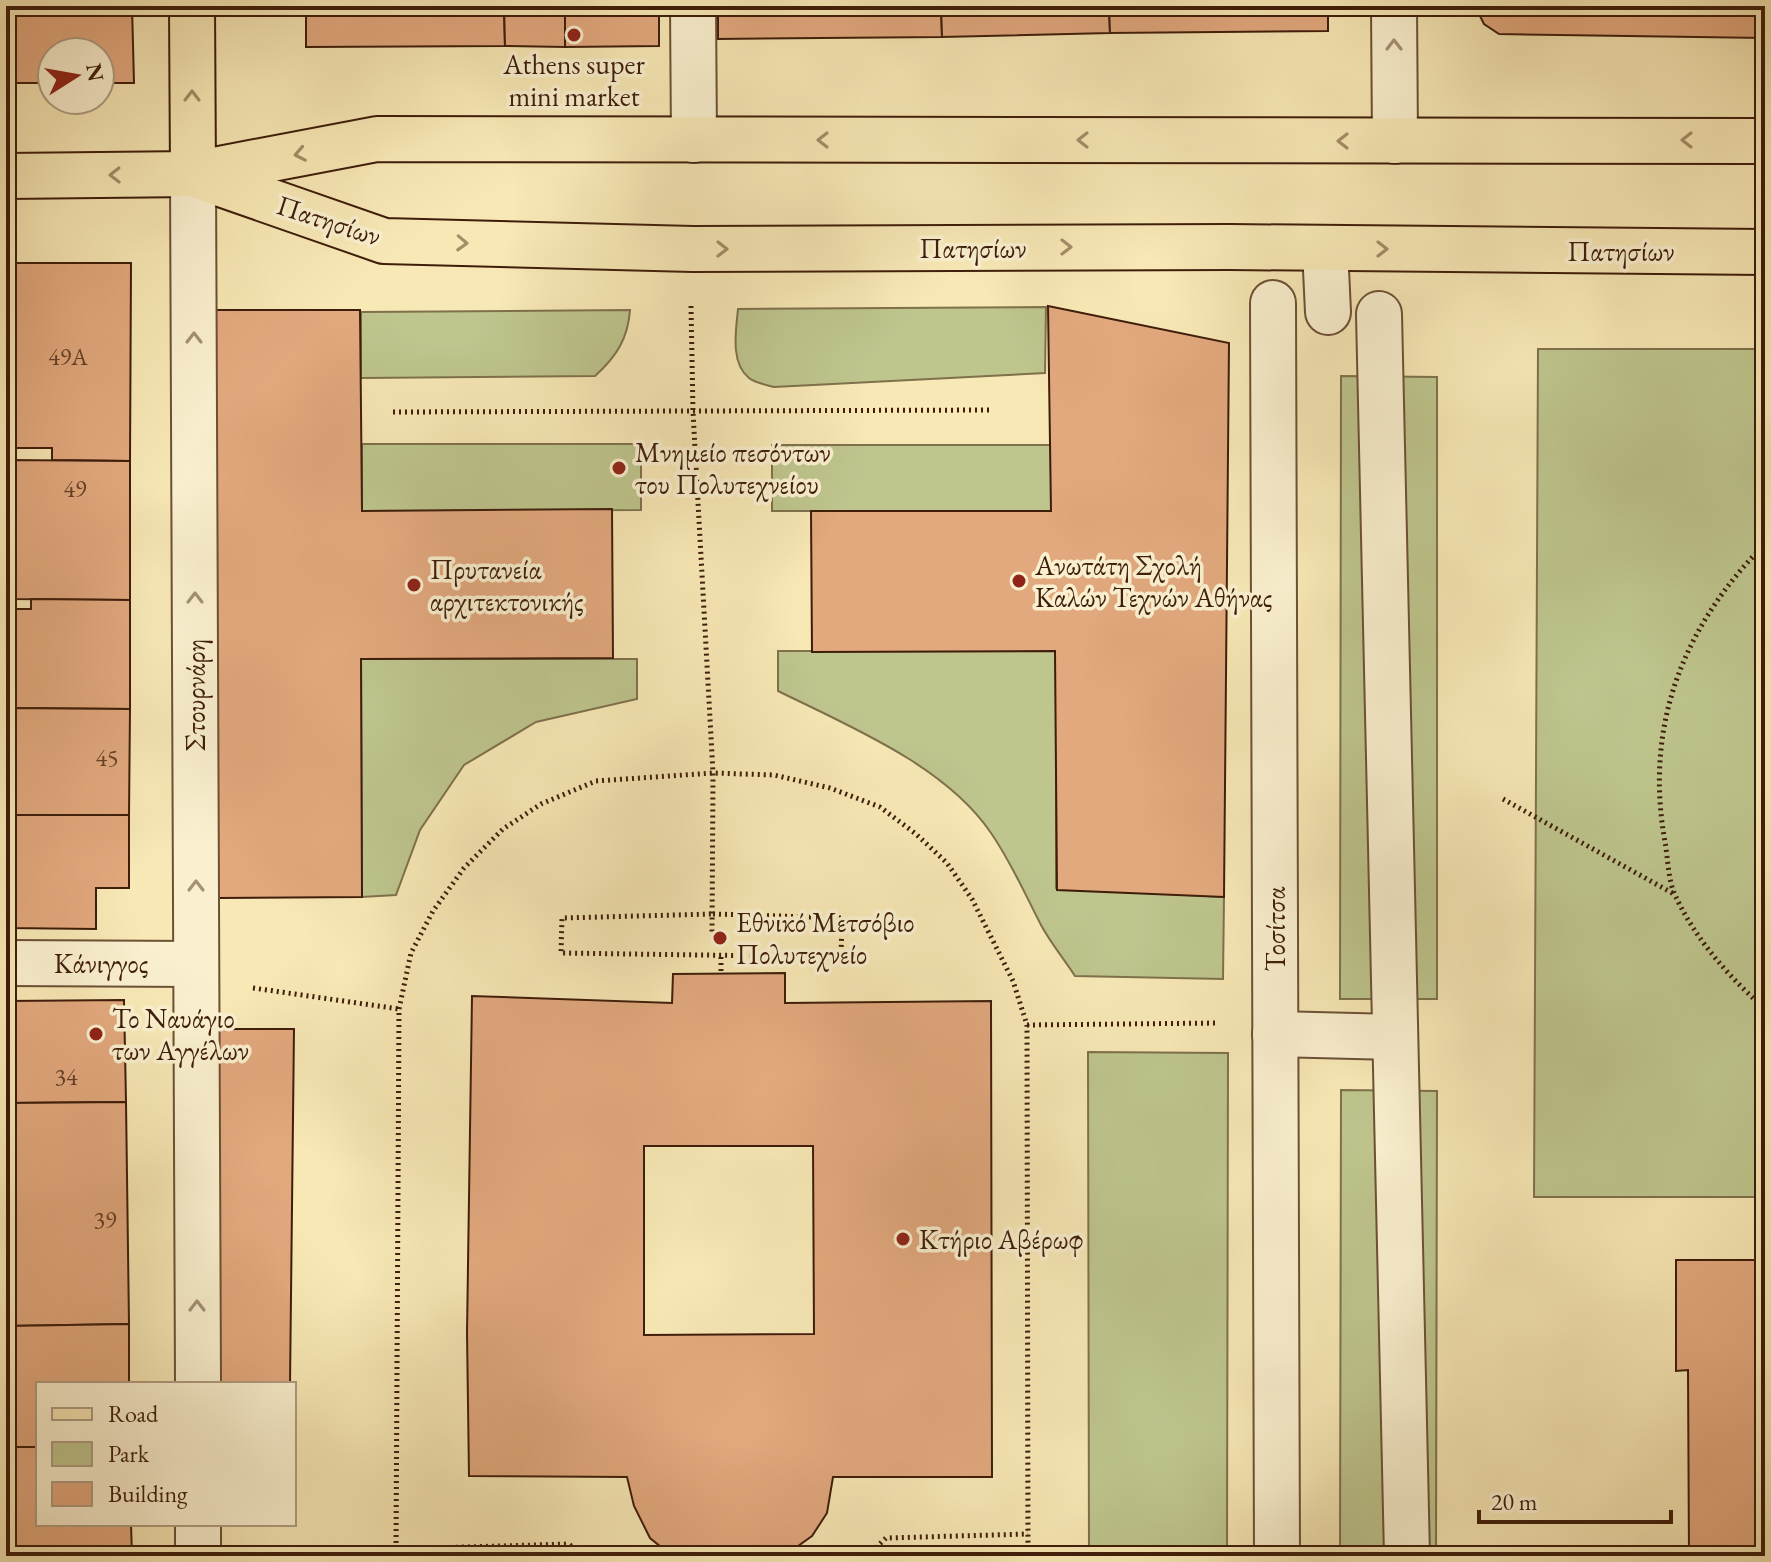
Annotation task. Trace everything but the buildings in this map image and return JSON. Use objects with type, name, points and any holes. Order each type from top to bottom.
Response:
[{"type":"main road","name":"Στουρνάρη","points":[[192,6],[193,174]]},
{"type":"main road","name":"Πατησίων","points":[[6,176],[193,174],[377,139],[1765,141]]},
{"type":"main road","name":"Πατησίων","points":[[193,174],[384,241],[693,249],[1325,248],[1765,252]]},
{"type":"street","points":[[693,6],[694,140]]},
{"type":"street","points":[[1394,6],[1395,141]]},
{"type":"street","name":"Στουρνάρη","points":[[193,174],[198,1382]]},
{"type":"street","points":[[1325,248],[1328,312]]},
{"type":"street","name":"Τοσίτσα","points":[[1273,303],[1277,1556]]},
{"type":"street","points":[[1379,314],[1407,1556]]},
{"type":"street","name":"Κάνιγγος","points":[[6,963],[196,964]]},
{"type":"street","points":[[1275,1034],[1395,1037]]},
{"type":"street","points":[[198,1526],[198,1556]]},
{"type":"path","points":[[693,249],[690,311],[693,412],[713,773],[712,935]]},
{"type":"path","points":[[393,412],[991,410]]},
{"type":"path","points":[[1765,544],[1736,574],[1706,614],[1689,647],[1663,729],[1658,776],[1674,894],[1715,961],[1765,1009]]},
{"type":"path","points":[[396,1549],[399,1009],[411,953],[433,911],[464,868],[503,829],[541,804],[596,781],[713,773],[774,775],[830,788],[880,807],[947,863],[972,899],[1013,981],[1027,1025],[1028,1556]]},
{"type":"path","points":[[1503,799],[1674,894]]},
{"type":"path","points":[[713,914],[842,918],[841,957],[721,957],[561,953],[562,918],[713,914]]},
{"type":"path","points":[[721,957],[721,974]]},
{"type":"path","points":[[196,1008],[217,983],[399,1009]]},
{"type":"path","points":[[1027,1025],[1228,1023]]},
{"type":"path","points":[[867,1556],[886,1538],[1028,1534]]},
{"type":"path","points":[[249,1548],[396,1549],[569,1544],[582,1556]]},
{"type":"green space","points":[[1046,307],[1045,373],[774,387],[749,378],[743,372],[737,355],[738,309]]},
{"type":"green space","points":[[630,310],[620,347],[595,376],[361,378],[361,312]]},
{"type":"green space","points":[[1538,349],[1765,349],[1765,1197],[1534,1197]]},
{"type":"green space","points":[[1341,376],[1437,377],[1437,999],[1340,999]]},
{"type":"green space","points":[[362,444],[641,444],[641,510],[362,511]]},
{"type":"green space","points":[[772,445],[1051,445],[1051,511],[772,511]]},
{"type":"green space","points":[[778,651],[1056,651],[1056,888],[1224,897],[1223,979],[1075,976],[1045,931],[998,844],[972,809],[949,787],[894,750],[778,691]]},
{"type":"green space","points":[[361,659],[637,659],[637,699],[536,722],[464,765],[420,830],[396,895],[362,897]]},
{"type":"green space","points":[[1088,1052],[1228,1053],[1227,1555],[1089,1556]]},
{"type":"green space","points":[[1341,1090],[1437,1091],[1436,1556],[1340,1556]]},
{"type":"place","name":"Athens super mini market","points":[[574,35]]},
{"type":"place","name":"Μνημείο πεσόντων του Πολυτεχνείου","points":[[619,468]]},
{"type":"place","name":"Ανωτάτη Σχολή Καλών Τεχνών Αθήνας","points":[[1019,581]]},
{"type":"place","name":"Πρυτανεία αρχιτεκτονικής","points":[[414,585]]},
{"type":"place","name":"Εθνικό Μετσόβιο Πολυτεχνείο","points":[[720,938]]},
{"type":"place","name":"Το Ναυάγιο των Αγγέλων","points":[[96,1034]]},
{"type":"place","name":"Κτήριο Αβέρωφ","points":[[903,1239]]}]
